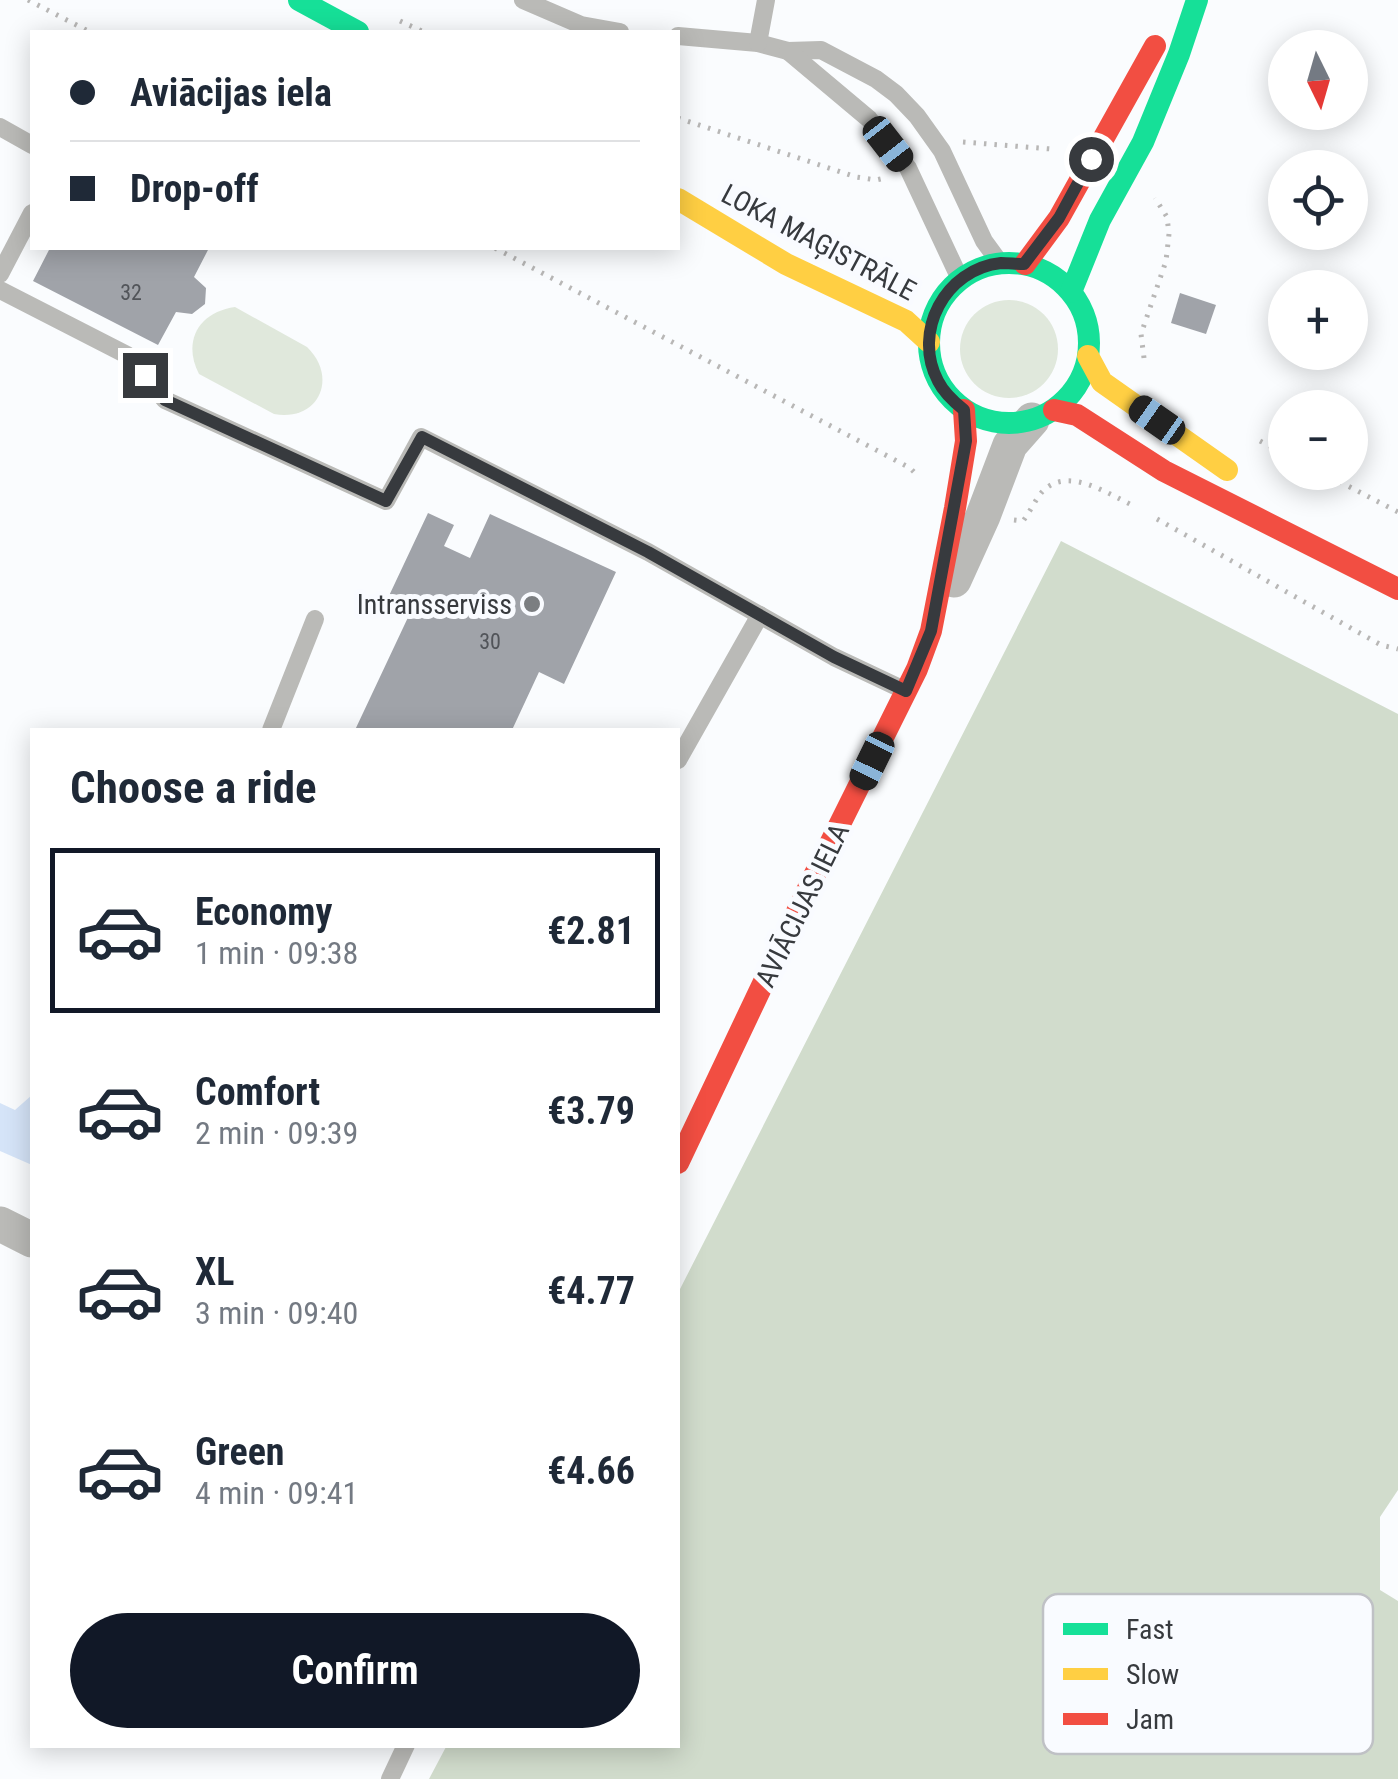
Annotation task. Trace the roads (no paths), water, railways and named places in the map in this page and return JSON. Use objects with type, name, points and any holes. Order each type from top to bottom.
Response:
[{"type":"main road","points":[[299,0],[354,30]]},
{"type":"main road","points":[[1071,292],[1100,220],[1143,142],[1197,0]]},
{"type":"main road","points":[[1024,264],[1059,218],[1155,46],[1160,30]]},
{"type":"main road","name":"LOKA MAĢISTRĀLE","points":[[680,199],[762,226]]},
{"type":"main road","name":"LOKA MAĢISTRĀLE","points":[[680,199],[786,264],[906,321],[928,342]]},
{"type":"main road","points":[[1043,415],[1070,396],[1082,377],[1089,334],[1083,312],[1071,292],[1050,274],[1024,264],[1000,263],[979,269],[954,286],[932,321],[928,342],[938,381],[964,410],[985,420],[1009,423],[1043,415],[1078,415],[1164,471],[1389,584]]},
{"type":"main road","name":"LOKA MAĢISTRĀLE","points":[[920,284],[954,286]]},
{"type":"main road","points":[[1088,356],[1102,382],[1389,584]]},
{"type":"main road","name":"AVIĀCIJAS IELA","points":[[680,1159],[906,691],[931,631],[966,441],[964,410]]},
{"type":"street","points":[[931,631],[1010,444],[1043,415]]},
{"type":"street","points":[[0,1224],[30,1239]]},
{"type":"lane","points":[[523,0],[581,25],[609,30]]},
{"type":"lane","points":[[758,43],[766,0]]},
{"type":"lane","points":[[680,36],[758,43],[788,50],[821,50],[896,94],[942,151],[984,242],[1000,263]]},
{"type":"lane","points":[[788,50],[869,119],[908,168],[954,286]]},
{"type":"lane","points":[[0,127],[30,144]]},
{"type":"lane","points":[[0,274],[30,217]]},
{"type":"lane","points":[[0,290],[126,355],[165,400],[386,501],[422,437],[648,552],[834,657],[906,691]]},
{"type":"lane","points":[[680,757],[760,615]]},
{"type":"lane","points":[[272,728],[315,619]]},
{"type":"lane","points":[[390,1779],[405,1748]]},
{"type":"water","points":[[30,1097],[30,1164],[0,1151],[0,1103],[15,1110]]},
{"type":"place","name":"Intransserviss","points":[[532,604]]}]
